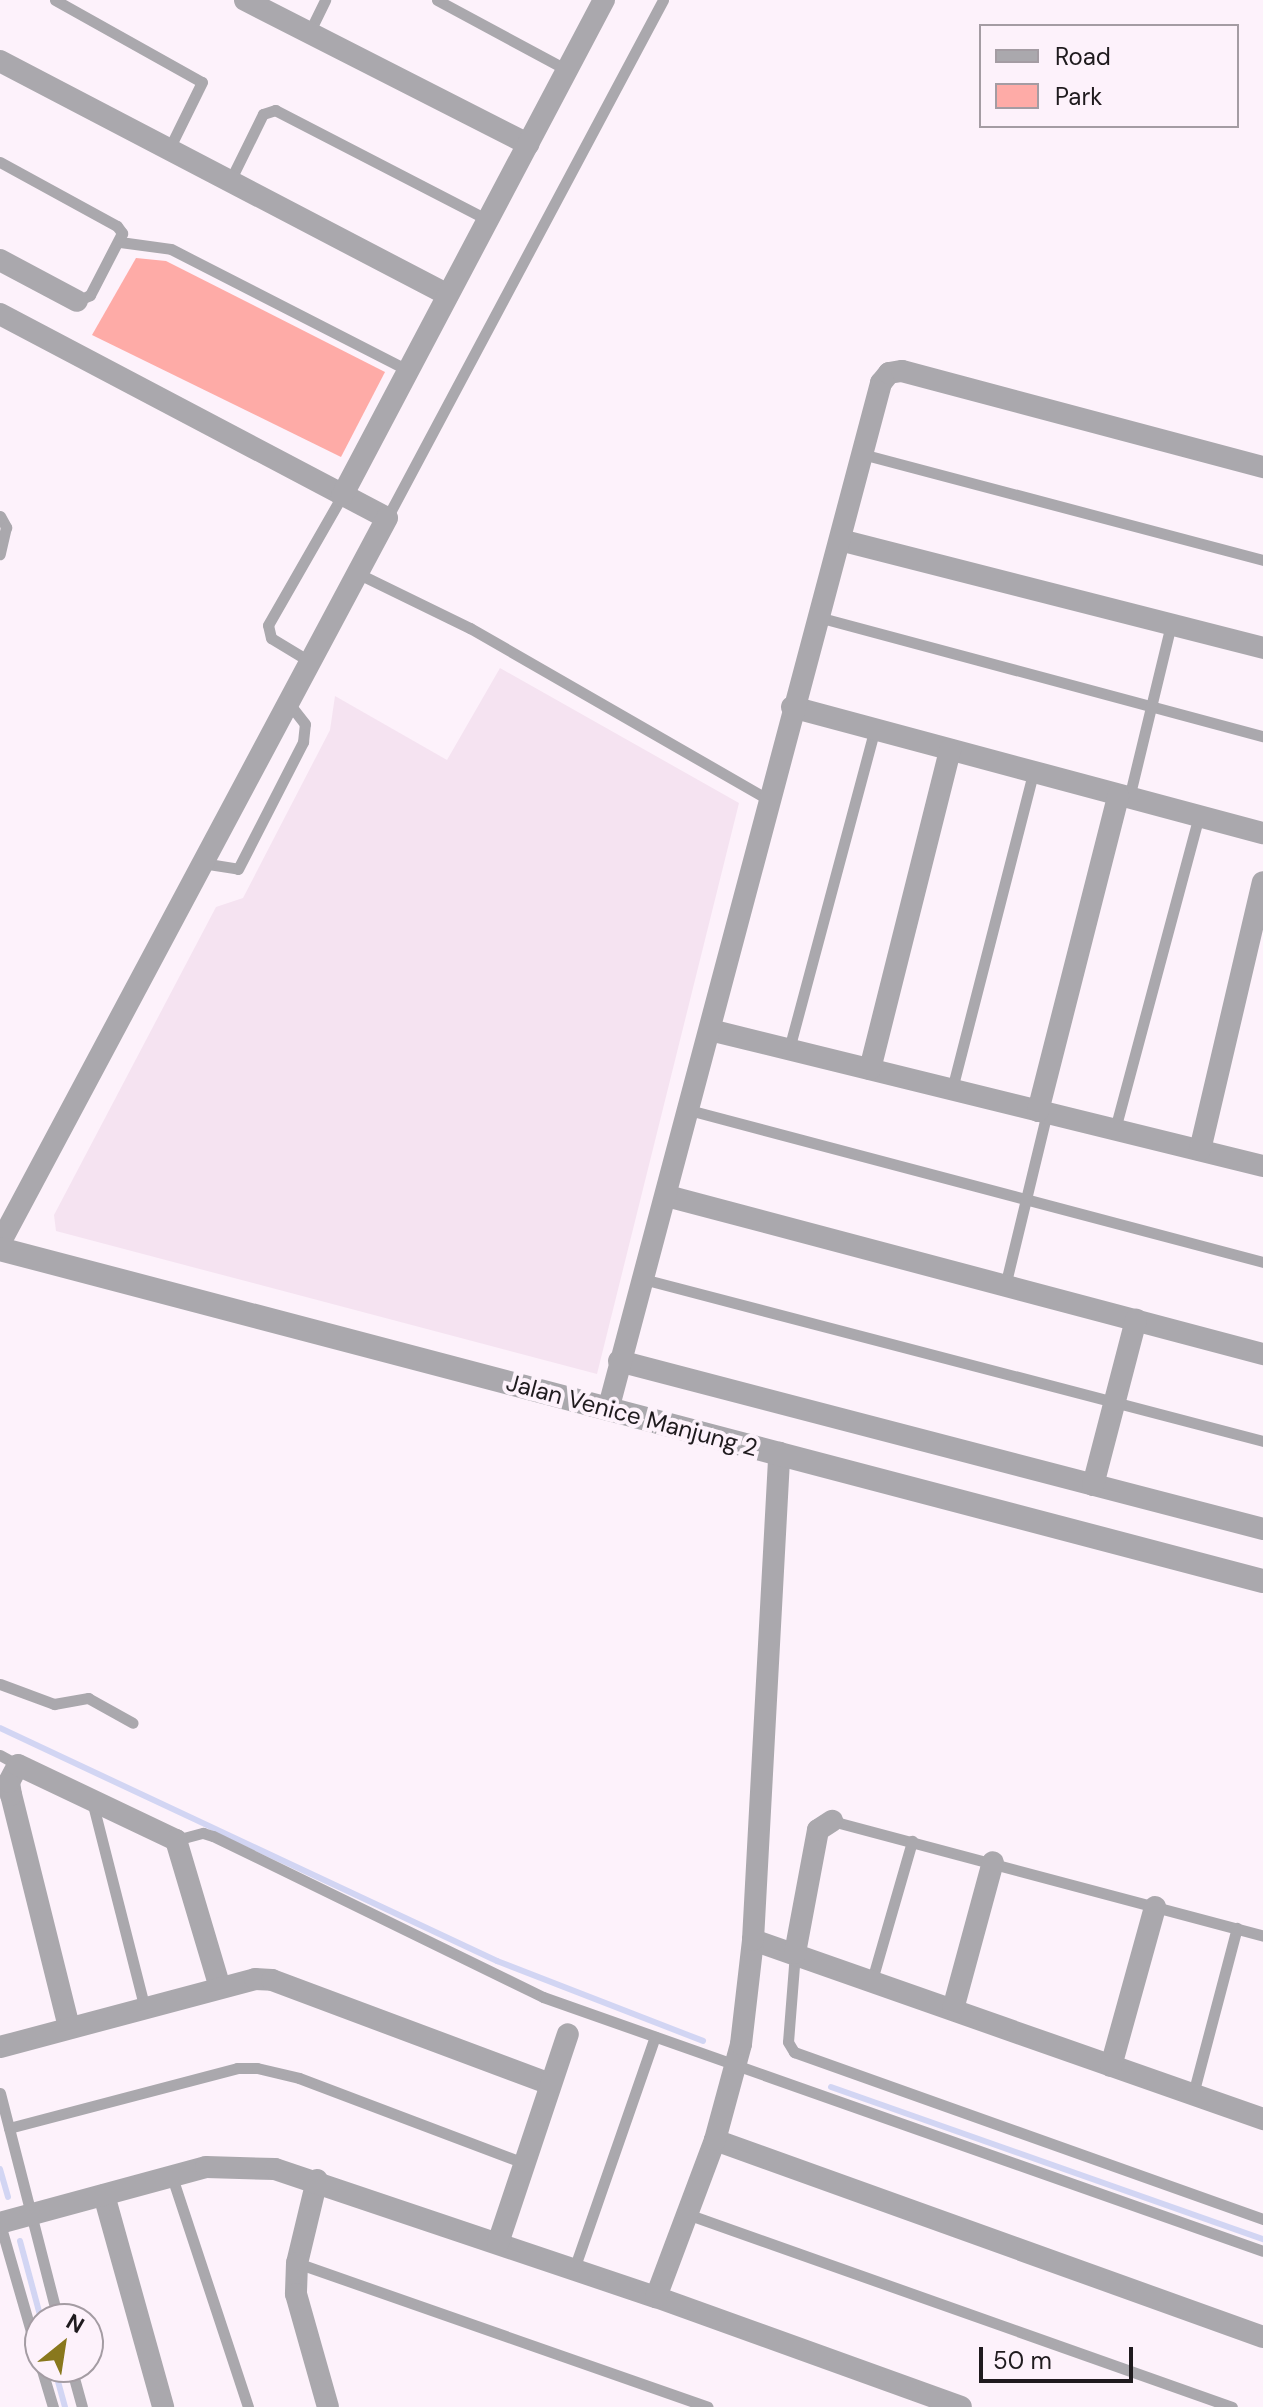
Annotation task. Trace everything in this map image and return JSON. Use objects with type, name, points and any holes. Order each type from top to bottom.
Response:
[{"type":"street","points":[[342,496],[604,0]]},
{"type":"street","points":[[249,1],[528,144]]},
{"type":"street","points":[[0,61],[448,295]]},
{"type":"street","points":[[0,260],[77,301]]},
{"type":"street","points":[[0,314],[387,518],[0,1246]]},
{"type":"street","points":[[608,1410],[619,1361],[667,1196],[767,799],[881,383],[889,373],[902,371],[1263,467]]},
{"type":"street","points":[[840,540],[1263,648]]},
{"type":"street","points":[[792,707],[1263,833]]},
{"type":"street","points":[[870,1069],[950,750]]},
{"type":"street","points":[[1043,1112],[1124,797]]},
{"type":"street","points":[[1200,1150],[1263,882]]},
{"type":"street","points":[[710,1030],[1263,1166]]},
{"type":"street","points":[[667,1196],[1263,1354]]},
{"type":"street","name":"Jalan Venice Manjung 2","points":[[0,1246],[608,1410],[1263,1581]]},
{"type":"street","points":[[1093,1485],[1136,1320]]},
{"type":"street","points":[[619,1361],[1263,1529]]},
{"type":"street","points":[[656,2297],[715,2140],[735,2065],[753,1940],[779,1453]]},
{"type":"street","points":[[69,2027],[11,1795],[9,1760],[176,1840],[220,1988]]},
{"type":"street","points":[[795,1953],[818,1830],[832,1821]]},
{"type":"street","points":[[953,2009],[993,1862]]},
{"type":"street","points":[[1111,2066],[1155,1907]]},
{"type":"street","points":[[753,1940],[1263,2119]]},
{"type":"street","points":[[0,2047],[220,1988],[272,1980],[550,2084]]},
{"type":"street","points":[[498,2243],[568,2034]]},
{"type":"street","points":[[715,2140],[1263,2337]]},
{"type":"street","points":[[0,2224],[172,2177],[236,2165],[317,2180],[961,2407]]},
{"type":"street","points":[[317,2180],[297,2263],[296,2294],[328,2407]]},
{"type":"street","points":[[104,2195],[163,2407]]},
{"type":"lane","points":[[55,0],[202,82],[168,151]]},
{"type":"lane","points":[[309,33],[325,0]]},
{"type":"lane","points":[[437,0],[567,70]]},
{"type":"lane","points":[[387,518],[663,0]]},
{"type":"lane","points":[[229,183],[263,114],[275,110],[488,220]]},
{"type":"lane","points":[[0,162],[117,226],[120,242],[90,295],[77,301]]},
{"type":"lane","points":[[120,242],[171,249],[409,371]]},
{"type":"lane","points":[[862,454],[1263,560]]},
{"type":"lane","points":[[309,661],[271,638],[268,625],[342,496]]},
{"type":"lane","points":[[0,516],[6,527],[0,554]]},
{"type":"lane","points":[[356,573],[470,628],[767,799]]},
{"type":"lane","points":[[818,617],[1263,736]]},
{"type":"lane","points":[[1124,797],[1151,707],[1171,624]]},
{"type":"lane","points":[[202,863],[238,869],[303,742],[305,724],[288,702]]},
{"type":"lane","points":[[789,1049],[875,729]]},
{"type":"lane","points":[[952,1089],[1033,773]]},
{"type":"lane","points":[[1115,1129],[1199,816]]},
{"type":"lane","points":[[689,1110],[1263,1262]]},
{"type":"lane","points":[[1005,1286],[1043,1112]]},
{"type":"lane","points":[[643,1279],[1263,1441]]},
{"type":"lane","points":[[0,1684],[54,1704],[88,1698],[133,1723]]},
{"type":"lane","points":[[91,1799],[145,2009]]},
{"type":"lane","points":[[832,1821],[1263,1936]]},
{"type":"lane","points":[[176,1840],[203,1833],[213,1836],[543,1997],[1263,2251]]},
{"type":"lane","points":[[872,1980],[912,1841]]},
{"type":"lane","points":[[1193,2094],[1237,1928]]},
{"type":"lane","points":[[795,1953],[788,2042],[794,2052],[1263,2219]]},
{"type":"lane","points":[[574,2269],[655,2037]]},
{"type":"lane","points":[[9,2128],[237,2068],[257,2068],[299,2078],[524,2163]]},
{"type":"lane","points":[[0,2093],[54,2303]]},
{"type":"lane","points":[[172,2177],[248,2407]]},
{"type":"lane","points":[[687,2214],[1232,2407]]},
{"type":"lane","points":[[0,2224],[24,2307]]},
{"type":"lane","points":[[297,2263],[708,2407]]},
{"type":"lane","points":[[46,2383],[53,2407]]},
{"type":"lane","points":[[75,2383],[82,2407]]},
{"type":"shaded area","points":[[500,668],[739,803],[597,1374],[56,1231],[54,1215],[216,907],[243,898],[330,730],[335,696],[447,760]]},
{"type":"green space","points":[[136,258],[166,261],[385,372],[341,457],[92,335]]},
{"type":"waterway","points":[[0,1728],[497,1961],[703,2041]]},
{"type":"waterway","points":[[831,2087],[1263,2239]]},
{"type":"waterway","points":[[0,2169],[8,2197]]},
{"type":"waterway","points":[[20,2241],[37,2303]]},
{"type":"waterway","points":[[58,2383],[65,2407]]}]
